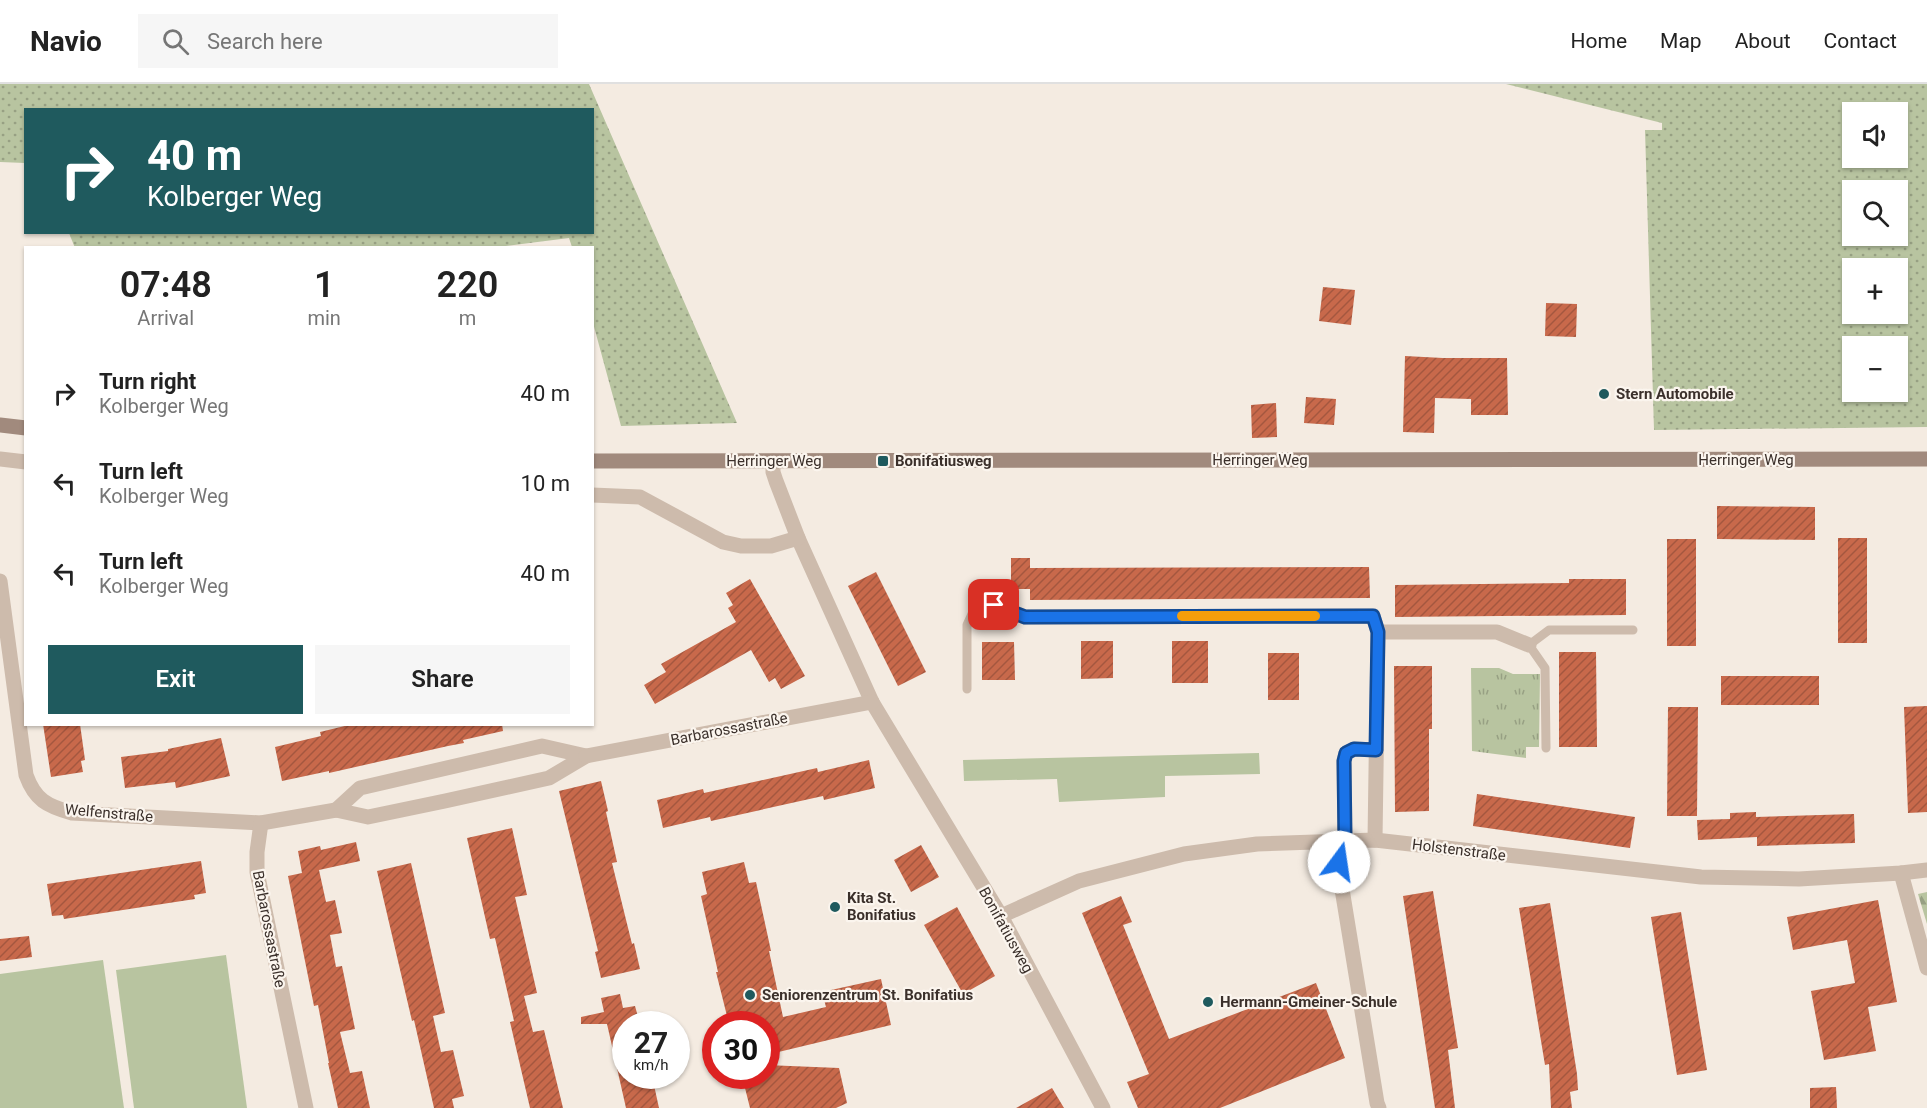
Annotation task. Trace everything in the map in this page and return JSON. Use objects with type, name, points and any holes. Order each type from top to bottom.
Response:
[{"type":"main road","points":[[0,425],[24,428]]},
{"type":"main road","name":"Herringer Weg","points":[[594,461],[1927,459]]},
{"type":"street","points":[[0,459],[24,462]]},
{"type":"street","name":"Bonifatiusweg","points":[[773,461],[776,481],[798,538],[872,702],[1001,916],[1103,1108]]},
{"type":"street","points":[[594,495],[640,496],[723,542],[741,546],[771,546],[798,538]]},
{"type":"street","name":"Welfenstraße","points":[[0,581],[26,774],[35,793],[43,802],[72,813],[261,823]]},
{"type":"street","points":[[979,599],[1025,617],[1373,616],[1378,632],[1375,840]]},
{"type":"street","points":[[1378,632],[1497,632],[1529,645]]},
{"type":"street","name":"Barbarossastraße","points":[[306,1108],[257,872],[261,823],[336,810],[368,817],[549,778],[585,756],[872,702]]},
{"type":"street","name":"Barbarossastraße","points":[[336,810],[360,788],[542,746],[585,756]]},
{"type":"street","points":[[1376,750],[1354,749],[1346,753],[1341,841],[1343,895],[1377,1102],[1380,1108]]},
{"type":"street","name":"Holstenstraße","points":[[1001,916],[1079,881],[1184,854],[1257,844],[1375,840],[1701,877],[1799,879],[1927,870]]},
{"type":"street","points":[[1901,873],[1927,968]]},
{"type":"lane","points":[[967,689],[967,625],[979,599]]},
{"type":"lane","points":[[1546,748],[1545,668],[1529,645],[1549,630],[1633,630]]},
{"type":"green space","points":[[0,84],[589,84],[737,423],[621,426],[594,327],[594,246],[572,246],[569,238],[505,246],[74,246],[69,234],[594,234],[594,108],[24,108],[24,163],[0,162]]},
{"type":"green space","points":[[1506,84],[1927,84],[1927,427],[1654,430],[1645,130],[1662,130],[1662,123]]},
{"type":"green space","points":[[1471,668],[1499,668],[1513,674],[1540,674],[1539,747],[1526,747],[1526,758],[1472,751]]},
{"type":"green space","points":[[1259,753],[1260,774],[1165,776],[1165,797],[1059,802],[1057,779],[964,781],[963,760]]},
{"type":"green space","points":[[1927,892],[1927,924],[1918,894]]},
{"type":"green space","points":[[226,955],[247,1108],[134,1108],[116,970]]},
{"type":"green space","points":[[103,960],[124,1108],[0,1108],[0,974]]},
{"type":"building","points":[[1323,287],[1355,290],[1351,325],[1319,321]]},
{"type":"building","points":[[1546,303],[1577,304],[1576,337],[1545,336]]},
{"type":"building","points":[[1405,356],[1507,358],[1508,415],[1471,415],[1471,399],[1435,398],[1434,433],[1403,432]]},
{"type":"building","points":[[1306,397],[1336,399],[1334,425],[1304,423]]},
{"type":"building","points":[[1276,403],[1277,437],[1252,438],[1251,405]]},
{"type":"building","points":[[1717,506],[1815,507],[1815,540],[1717,539]]},
{"type":"building","points":[[1838,538],[1867,538],[1867,643],[1838,643]]},
{"type":"building","points":[[1667,539],[1696,539],[1696,646],[1667,646]]},
{"type":"building","points":[[1011,558],[1030,558],[1030,568],[1369,567],[1370,598],[1030,600],[1030,589],[1011,589]]},
{"type":"building","points":[[876,572],[926,672],[898,686],[848,586]]},
{"type":"building","points":[[750,579],[805,676],[781,689],[775,678],[769,682],[751,650],[655,704],[644,685],[666,672],[661,664],[736,622],[728,608],[733,605],[726,593]]},
{"type":"building","points":[[1569,579],[1626,579],[1626,615],[1395,617],[1395,585],[1569,583]]},
{"type":"building","points":[[1081,641],[1113,641],[1113,678],[1081,679]]},
{"type":"building","points":[[1172,641],[1208,641],[1208,683],[1172,683]]},
{"type":"building","points":[[982,642],[1014,642],[1015,680],[982,680]]},
{"type":"building","points":[[1559,652],[1596,652],[1597,747],[1559,747]]},
{"type":"building","points":[[1268,653],[1299,653],[1299,700],[1268,700]]},
{"type":"building","points":[[1394,666],[1432,666],[1429,811],[1395,812]]},
{"type":"building","points":[[1721,676],[1819,676],[1819,705],[1721,705]]},
{"type":"building","points":[[1927,706],[1927,812],[1908,813],[1904,707]]},
{"type":"building","points":[[1668,707],[1698,707],[1697,816],[1667,816]]},
{"type":"building","points":[[43,726],[80,726],[85,760],[81,761],[83,772],[51,777]]},
{"type":"building","points":[[345,726],[502,726],[503,731],[463,740],[464,743],[282,781],[275,747],[321,736],[320,732]]},
{"type":"building","points":[[221,738],[230,776],[176,788],[175,782],[125,788],[121,757],[168,751],[168,749]]},
{"type":"building","points":[[869,760],[875,788],[824,800],[823,796],[711,821],[710,817],[663,828],[657,800],[703,789],[704,793],[817,768],[818,772]]},
{"type":"building","points":[[601,781],[617,862],[612,863],[640,969],[601,978],[595,952],[598,951],[559,791]]},
{"type":"building","points":[[1477,794],[1635,817],[1630,848],[1473,826]]},
{"type":"building","points":[[1756,812],[1756,817],[1854,814],[1855,843],[1757,846],[1757,837],[1698,840],[1697,820],[1730,819],[1730,813]]},
{"type":"building","points":[[512,828],[527,895],[515,897],[537,993],[524,996],[533,1032],[544,1030],[563,1108],[530,1108],[510,1022],[514,1021],[495,938],[490,939],[467,838]]},
{"type":"building","points":[[356,842],[360,861],[319,870],[326,902],[335,900],[342,933],[330,935],[336,967],[342,966],[355,1029],[340,1032],[350,1073],[362,1071],[370,1108],[338,1108],[318,1005],[314,1006],[288,876],[302,873],[298,851],[320,846],[321,850]]},
{"type":"building","points":[[921,845],[939,877],[911,892],[894,860]]},
{"type":"building","points":[[201,861],[206,893],[194,895],[195,899],[64,919],[63,915],[52,916],[47,884]]},
{"type":"building","points":[[744,862],[749,883],[756,882],[783,1017],[826,1007],[822,992],[881,979],[891,1025],[780,1052],[780,1011],[726,1011],[701,896],[707,894],[702,872]]},
{"type":"building","points":[[411,863],[445,1013],[433,1016],[441,1052],[453,1050],[464,1096],[452,1099],[454,1108],[434,1108],[377,871]]},
{"type":"building","points":[[1433,891],[1458,1048],[1448,1050],[1455,1108],[1435,1108],[1403,896]]},
{"type":"building","points":[[1121,896],[1132,922],[1123,925],[1169,1039],[1316,983],[1345,1058],[1220,1108],[1138,1108],[1127,1082],[1149,1074],[1082,913]]},
{"type":"building","points":[[1878,900],[1897,1002],[1868,1007],[1876,1051],[1824,1060],[1811,991],[1855,983],[1847,940],[1793,950],[1787,917]]},
{"type":"building","points":[[1550,903],[1577,1074],[1578,1090],[1570,1092],[1572,1108],[1551,1108],[1549,1064],[1545,1065],[1519,908]]},
{"type":"building","points":[[957,907],[995,976],[963,994],[924,925]]},
{"type":"building","points":[[1681,912],[1707,1070],[1677,1075],[1651,917]]},
{"type":"building","points":[[29,936],[32,957],[0,961],[0,939]]},
{"type":"building","points":[[620,994],[623,1008],[635,1006],[636,1011],[612,1011],[612,1046],[607,1024],[581,1024],[581,1017],[604,1012],[601,998]]},
{"type":"building","points":[[780,1066],[839,1068],[847,1103],[836,1108],[750,1108],[745,1089],[780,1089]]},
{"type":"building","points":[[1836,1087],[1837,1108],[1810,1108],[1810,1088]]},
{"type":"building","points":[[1052,1088],[1064,1108],[1016,1108]]},
{"type":"building","points":[[622,1089],[655,1089],[659,1108],[626,1108]]},
{"type":"slow traffic","points":[[1182,616],[1315,616]]},
{"type":"place","name":"Stern Automobile","points":[[1604,394]]},
{"type":"place","name":"Bonifatiusweg","points":[[883,461]]},
{"type":"place","name":"Kita St. Bonifatius","points":[[835,907]]},
{"type":"place","name":"Seniorenzentrum St. Bonifatius","points":[[750,995]]},
{"type":"place","name":"Hermann-Gmeiner-Schule","points":[[1208,1002]]},
{"type":"route","points":[[994,605],[1025,617],[1373,616],[1378,632],[1376,750],[1354,749],[1346,753],[1344,761],[1345,841],[1337,841],[1339,862]]}]
